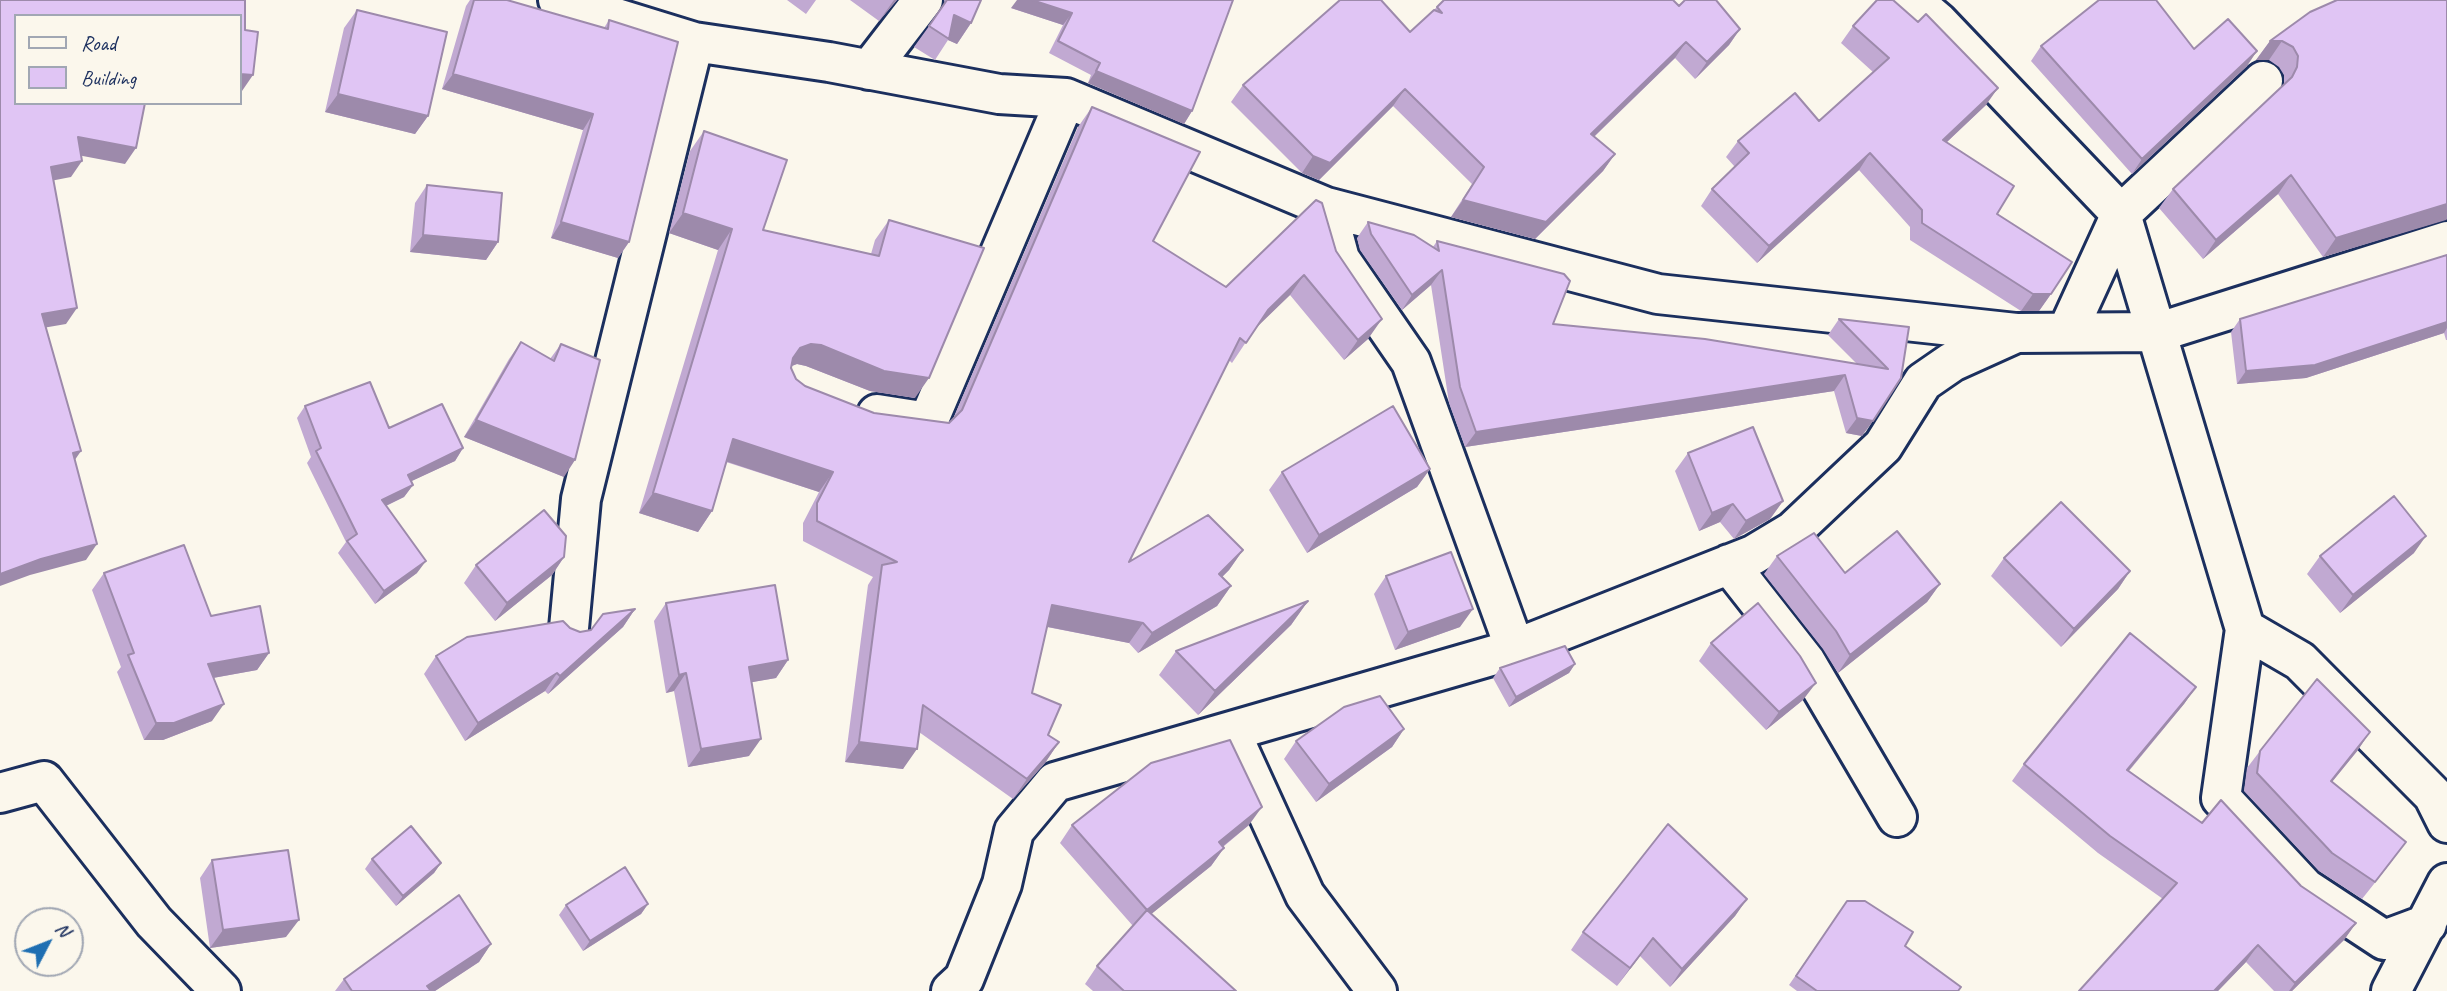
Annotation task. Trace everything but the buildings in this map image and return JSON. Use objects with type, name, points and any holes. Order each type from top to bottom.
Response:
[{"type":"street","points":[[558,0],[694,42],[999,94],[1066,97],[1326,207],[1658,294],[2016,333],[2158,332],[2447,241]]},
{"type":"street","points":[[869,70],[923,0]]},
{"type":"street","points":[[1912,0],[1938,22],[2121,214],[2245,629],[2221,797],[2305,888],[2384,940],[2427,924]]},
{"type":"street","points":[[569,628],[581,499],[694,42]]},
{"type":"street","points":[[2067,332],[2121,214],[2263,81]]},
{"type":"street","points":[[838,402],[864,412],[928,422],[1066,97]]},
{"type":"street","points":[[1326,207],[1340,259],[1411,362],[1515,649]]},
{"type":"street","points":[[951,991],[964,979],[1002,884],[1014,831],[1055,782],[1515,649],[1754,555],[1793,531],[1883,446],[1923,382],[1951,362],[2016,333]]},
{"type":"street","points":[[1729,564],[1806,663],[1896,817]]},
{"type":"street","points":[[2245,629],[2300,661],[2433,795],[2447,823]]},
{"type":"street","points":[[1231,733],[1306,895],[1377,991]]},
{"type":"street","points":[[0,793],[44,781],[154,922],[220,991]]},
{"type":"street","points":[[2391,991],[2447,883]]}]
